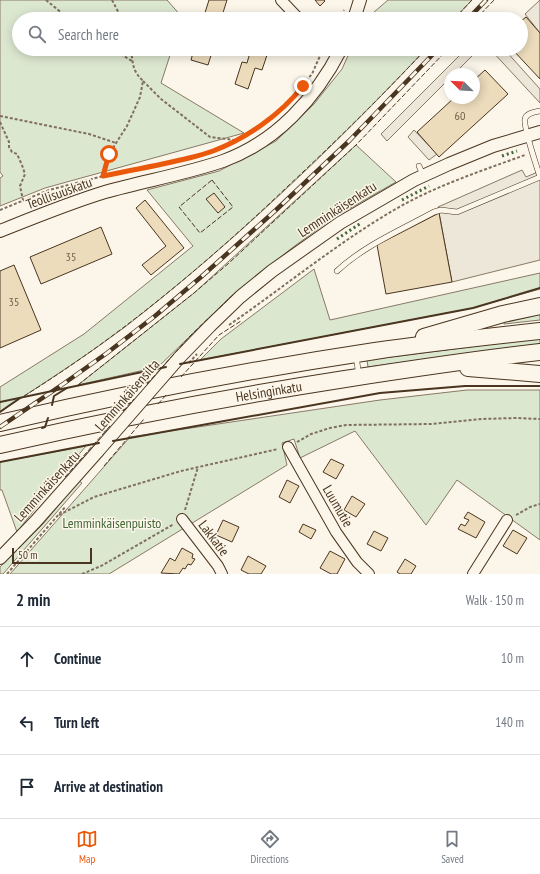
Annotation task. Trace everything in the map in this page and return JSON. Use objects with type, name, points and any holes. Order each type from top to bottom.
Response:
[{"type":"highway","points":[[375,351],[503,314],[540,306]]},
{"type":"highway","name":"Helsinginkatu","points":[[0,423],[197,381],[375,351],[540,331]]},
{"type":"highway","name":"Helsinginkatu","points":[[0,444],[197,403],[435,365],[540,352]]},
{"type":"highway","points":[[435,365],[540,374]]},
{"type":"street","points":[[281,0],[292,12]]},
{"type":"street","points":[[356,12],[360,0]]},
{"type":"street","name":"Teollisuuskatu","points":[[0,231],[78,201],[224,161],[249,149],[264,140],[294,116],[325,78],[337,56]]},
{"type":"street","name":"Lemminkäisenkatu","points":[[179,358],[219,317],[272,271],[340,222],[373,203],[421,171],[493,146],[540,132]]},
{"type":"street","name":"Lemminkäisensilta","points":[[98,450],[179,358]]},
{"type":"street","name":"Luumutie","points":[[288,447],[336,532],[357,562],[369,574]]},
{"type":"street","name":"Lemminkäisenkatu","points":[[0,558],[36,521],[98,450]]},
{"type":"street","name":"Lakkatie","points":[[182,519],[218,566],[222,574]]},
{"type":"street","points":[[473,574],[507,520]]},
{"type":"lane","points":[[337,272],[348,261],[371,245],[434,212],[441,210],[457,212],[540,177],[525,120],[527,115],[540,110]]},
{"type":"lane","points":[[355,355],[359,377]]},
{"type":"path","points":[[46,0],[61,12]]},
{"type":"path","points":[[112,0],[118,12]]},
{"type":"path","points":[[342,12],[346,5]]},
{"type":"path","points":[[124,56],[132,61]]},
{"type":"path","points":[[132,56],[136,74],[161,99],[210,137],[236,140]]},
{"type":"path","points":[[303,86],[312,74],[320,56]]},
{"type":"path","points":[[103,176],[109,154],[127,126],[140,97],[143,81]]},
{"type":"path","points":[[0,210],[50,190],[103,176],[212,152],[236,140],[261,124],[289,101]]},
{"type":"path","points":[[0,116],[89,134],[116,143]]},
{"type":"path","points":[[0,122],[9,142],[9,147],[12,152],[17,154],[25,174],[20,186],[23,200]]},
{"type":"path","points":[[223,328],[352,237],[394,210],[440,187],[533,153]]},
{"type":"path","points":[[82,574],[101,566],[182,519],[198,467]]},
{"type":"path","points":[[507,520],[530,507],[540,504]]},
{"type":"green space","points":[[0,0],[167,0],[178,12],[12,12],[12,56],[170,56],[161,83],[244,133],[45,188],[0,206],[0,178],[3,176],[0,172]]},
{"type":"green space","points":[[388,0],[472,0],[461,12],[374,12]]},
{"type":"green space","points":[[348,56],[419,56],[355,122],[281,194],[205,262],[110,338],[0,412],[0,387],[84,334],[193,246],[147,190],[219,171],[276,141],[314,104],[342,69]]},
{"type":"green space","points":[[356,145],[396,182],[333,218],[292,248],[236,292],[158,367],[78,385],[194,293]]},
{"type":"green space","points":[[314,269],[330,320],[540,273],[540,289],[473,308],[200,360],[221,339]]},
{"type":"green space","points":[[540,311],[540,320],[504,324],[503,320]]},
{"type":"green space","points":[[540,338],[540,344],[368,367],[367,360]]},
{"type":"green space","name":"Lemminkäisenpuisto","points":[[467,390],[540,390],[540,540],[457,480],[426,525],[355,431],[300,458],[294,439],[282,443],[287,465],[109,574],[10,574],[130,437],[380,400]]},
{"type":"green space","points":[[86,446],[17,532],[2,490],[0,490],[0,462]]},
{"type":"green space","points":[[79,481],[82,483],[3,574],[0,574],[0,567],[43,524]]},
{"type":"shaded area","points":[[540,0],[540,33],[528,18],[527,12]]},
{"type":"shaded area","points":[[459,56],[472,56],[460,68],[447,68]]},
{"type":"shaded area","points":[[496,56],[510,56],[540,89],[540,103]]},
{"type":"shaded area","points":[[444,71],[444,84],[387,141],[381,134]]},
{"type":"shaded area","points":[[414,130],[437,154],[429,160],[408,137]]},
{"type":"shaded area","points":[[522,170],[526,177],[540,171],[540,260],[452,282],[438,207]]},
{"type":"building","points":[[209,0],[227,0],[223,12],[205,12]]},
{"type":"building","points":[[315,0],[324,0],[325,1],[320,6]]},
{"type":"building","points":[[528,19],[540,33],[540,79],[519,56],[528,56]]},
{"type":"building","points":[[192,56],[211,56],[208,65],[191,60]]},
{"type":"building","points":[[249,56],[267,56],[262,70],[255,68],[248,89],[235,84],[242,62],[247,63]]},
{"type":"building","points":[[485,70],[508,94],[439,157],[417,132],[447,104],[480,104],[480,75]]},
{"type":"building","points":[[214,193],[225,207],[218,213],[206,199]]},
{"type":"building","points":[[145,200],[184,248],[151,275],[142,265],[166,246],[136,208]]},
{"type":"building","points":[[439,213],[452,282],[386,294],[377,245]]},
{"type":"building","points":[[101,227],[112,254],[41,284],[30,257]]},
{"type":"building","points":[[14,265],[41,330],[0,348],[0,271]]},
{"type":"building","points":[[331,459],[344,465],[336,479],[323,472]]},
{"type":"building","points":[[287,480],[299,486],[290,503],[279,497]]},
{"type":"building","points":[[352,496],[365,504],[356,517],[344,510]]},
{"type":"building","points":[[468,512],[485,522],[476,538],[458,529],[461,524],[465,526],[469,520],[464,518]]},
{"type":"building","points":[[223,520],[239,527],[232,542],[216,535]]},
{"type":"building","points":[[303,524],[316,530],[311,539],[299,532]]},
{"type":"building","points":[[513,530],[527,538],[517,554],[503,546]]},
{"type":"building","points":[[374,531],[388,538],[381,551],[367,544]]},
{"type":"building","points":[[182,548],[193,554],[192,558],[195,559],[191,565],[188,564],[179,574],[161,573],[170,558],[175,561]]},
{"type":"building","points":[[330,551],[345,559],[337,574],[331,574],[320,568]]},
{"type":"building","points":[[248,556],[266,566],[261,574],[249,574],[241,570]]},
{"type":"building","points":[[405,559],[416,566],[411,574],[400,574],[397,572]]},
{"type":"railway","points":[[475,12],[486,0]]},
{"type":"railway","points":[[0,427],[107,353],[155,316],[201,277],[276,210],[349,141],[431,56]]},
{"type":"hedge","points":[[502,156],[517,151]]},
{"type":"hedge","points":[[402,200],[429,186]]},
{"type":"hedge","points":[[337,239],[361,223]]},
{"type":"fence","points":[[461,12],[472,0]]},
{"type":"fence","points":[[483,12],[494,0]]},
{"type":"fence","points":[[24,396],[127,325],[193,272],[255,217],[322,154],[419,56]]},
{"type":"fence","points":[[78,385],[194,293],[229,263],[356,145],[441,56]]},
{"type":"fence","points":[[212,180],[233,207],[200,233],[179,207],[212,180]]},
{"type":"fence","points":[[147,384],[191,335],[236,292]]},
{"type":"fence","points":[[181,377],[219,335],[241,321]]},
{"type":"fence","points":[[158,404],[167,394]]},
{"type":"fence","points":[[123,411],[134,399]]},
{"type":"fence","points":[[104,466],[144,419]]},
{"type":"fence","points":[[65,477],[110,426]]},
{"type":"wall","points":[[180,364],[473,308],[540,288]]},
{"type":"wall","points":[[0,402],[166,367]]},
{"type":"wall","points":[[113,441],[380,393],[465,386],[540,386]]},
{"type":"wall","points":[[52,405],[54,396],[67,388]]},
{"type":"wall","points":[[0,412],[20,398]]},
{"type":"wall","points":[[42,428],[45,427],[48,418]]},
{"type":"wall","points":[[0,462],[99,443]]},
{"type":"route","points":[[109,154],[103,176],[212,152],[243,137],[273,116],[294,97],[303,86]]}]
